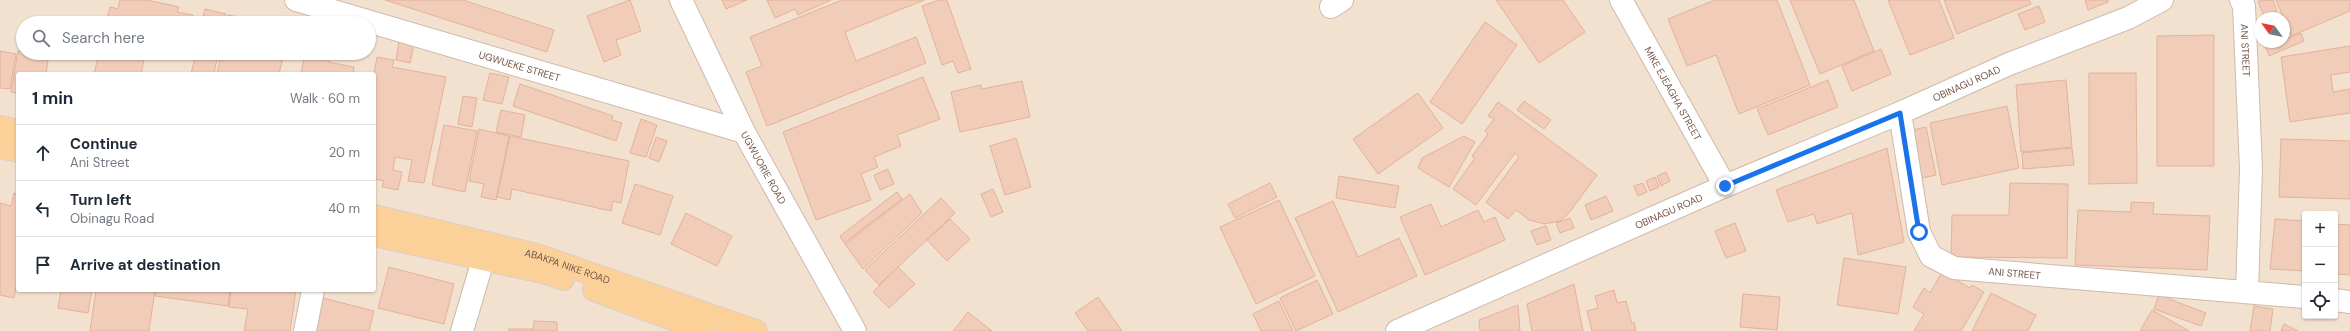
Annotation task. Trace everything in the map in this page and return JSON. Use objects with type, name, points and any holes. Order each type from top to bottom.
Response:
[{"type":"main road","points":[[0,127],[16,131]]},
{"type":"main road","points":[[0,147],[16,151]]},
{"type":"main road","name":"ABAKPA NIKE ROAD","points":[[376,216],[537,255],[756,331]]},
{"type":"main road","name":"ABAKPA NIKE ROAD","points":[[376,235],[547,273],[704,331]]},
{"type":"street","name":"UGWUEKE STREET","points":[[296,0],[350,16]]},
{"type":"street","name":"UGWUORIE ROAD","points":[[681,0],[744,132],[855,331]]},
{"type":"street","name":"MIKE EJEAGHA STREET","points":[[1620,0],[1725,186]]},
{"type":"street","name":"OBINAGU ROAD","points":[[1397,331],[1725,186],[1900,113],[2009,64],[2128,18],[2162,0]]},
{"type":"street","name":"ANI STREET","points":[[2241,0],[2244,6],[2251,169],[2247,292]]},
{"type":"street","name":"UGWUEKE STREET","points":[[376,24],[744,132]]},
{"type":"street","name":"ANI STREET","points":[[1900,113],[1919,232],[1931,256],[1954,268],[2302,297]]},
{"type":"street","points":[[462,331],[483,260]]},
{"type":"street","points":[[305,331],[313,292]]},
{"type":"street","points":[[2338,300],[2350,302]]},
{"type":"shaded area","points":[[0,0],[2350,0],[2350,331],[0,331]]},
{"type":"building","points":[[120,0],[147,0],[179,7],[177,12],[193,15],[108,16],[110,7],[118,9]]},
{"type":"building","points":[[385,0],[463,0],[554,30],[547,52]]},
{"type":"building","points":[[630,0],[641,31],[616,40],[621,55],[604,62],[587,16]]},
{"type":"building","points":[[722,0],[747,0],[726,9]]},
{"type":"building","points":[[767,0],[831,0],[798,15],[795,9],[775,18]]},
{"type":"building","points":[[842,0],[924,0],[845,32],[856,61],[916,37],[926,63],[767,126],[746,72],[762,66],[750,37]]},
{"type":"building","points":[[939,0],[947,0],[971,69],[958,73],[953,61],[942,65],[922,6]]},
{"type":"building","points":[[1496,0],[1563,0],[1585,32],[1539,63]]},
{"type":"building","points":[[1715,0],[1777,0],[1810,85],[1739,114],[1716,55],[1687,66],[1668,19]]},
{"type":"building","points":[[1790,0],[1854,0],[1874,51],[1820,74]]},
{"type":"building","points":[[1888,0],[1939,0],[1954,38],[1910,55]]},
{"type":"building","points":[[1944,0],[2029,0],[2031,4],[1957,34]]},
{"type":"building","points":[[2085,0],[2108,0],[2108,2],[2088,10]]},
{"type":"building","points":[[2273,0],[2277,11],[2262,12],[2258,1]]},
{"type":"building","points":[[2276,0],[2350,0],[2350,11],[2291,36],[2290,12],[2281,12]]},
{"type":"building","points":[[2039,6],[2045,22],[2025,30],[2018,14]]},
{"type":"building","points":[[205,9],[226,14],[226,16],[204,16]]},
{"type":"building","points":[[1485,22],[1517,45],[1462,124],[1430,102]]},
{"type":"building","points":[[2301,33],[2304,41],[2290,47],[2290,38]]},
{"type":"building","points":[[2214,35],[2214,166],[2157,166],[2157,36]]},
{"type":"building","points":[[399,42],[414,44],[410,63],[396,60]]},
{"type":"building","points":[[2350,46],[2350,72],[2331,75],[2333,92],[2350,89],[2350,113],[2290,122],[2281,57]]},
{"type":"building","points":[[2266,48],[2288,48],[2269,56]]},
{"type":"building","points":[[1881,49],[1891,74],[1852,91],[1842,66]]},
{"type":"building","points":[[0,51],[16,54],[10,89],[0,88]]},
{"type":"building","points":[[377,57],[394,60],[392,67],[446,77],[424,183],[408,181],[412,160],[395,157],[393,170],[402,172],[398,190],[382,187],[384,181],[376,179],[376,72],[374,72]]},
{"type":"building","points":[[16,60],[48,60],[46,72],[16,72],[16,93],[11,92]]},
{"type":"building","points":[[97,60],[144,60],[141,72],[94,72]]},
{"type":"building","points":[[194,60],[217,60],[214,72],[191,72]]},
{"type":"building","points":[[220,60],[282,60],[279,72],[217,72]]},
{"type":"building","points":[[304,60],[328,60],[328,62],[354,67],[353,72],[301,72]]},
{"type":"building","points":[[490,73],[509,77],[502,104],[483,100]]},
{"type":"building","points":[[2089,73],[2136,73],[2137,183],[2089,184]]},
{"type":"building","points":[[923,77],[940,119],[897,135],[901,146],[874,157],[878,167],[861,174],[871,200],[816,220],[783,132]]},
{"type":"building","points":[[1828,80],[1838,107],[1768,135],[1757,109]]},
{"type":"building","points":[[2066,80],[2072,147],[2021,152],[2016,85]]},
{"type":"building","points":[[1022,81],[1030,117],[960,132],[951,92],[981,85],[982,89]]},
{"type":"building","points":[[520,84],[613,116],[612,120],[622,123],[616,141],[513,106]]},
{"type":"building","points":[[1418,93],[1443,128],[1378,174],[1353,139]]},
{"type":"building","points":[[463,96],[477,98],[472,127],[458,124]]},
{"type":"building","points":[[1524,101],[1551,120],[1544,129],[1517,110]]},
{"type":"building","points":[[1498,102],[1597,175],[1569,213],[1560,221],[1544,224],[1529,220],[1516,210],[1508,219],[1486,202],[1519,157],[1515,153],[1476,205],[1453,189],[1475,158],[1472,156],[1488,134],[1485,131],[1494,119],[1488,116]]},
{"type":"building","points":[[2007,106],[2019,168],[1942,185],[1930,123]]},
{"type":"building","points":[[501,110],[525,115],[521,137],[496,132]]},
{"type":"building","points":[[641,119],[657,125],[646,157],[630,153]]},
{"type":"building","points":[[444,125],[477,131],[465,192],[432,185]]},
{"type":"building","points":[[1926,127],[1936,175],[1918,179],[1908,131]]},
{"type":"building","points":[[479,129],[509,136],[496,200],[481,197],[484,184],[469,181]]},
{"type":"building","points":[[510,136],[629,161],[621,203],[613,201],[611,211],[512,189],[510,200],[497,197]]},
{"type":"building","points":[[1464,136],[1475,142],[1449,187],[1418,168],[1422,158]]},
{"type":"building","points":[[656,137],[667,141],[659,162],[649,158]]},
{"type":"building","points":[[1016,138],[1031,187],[1005,195],[990,146]]},
{"type":"building","points":[[2281,139],[2350,141],[2350,199],[2279,197]]},
{"type":"building","points":[[1887,148],[1904,242],[1858,255],[1852,213],[1817,224],[1814,214],[1788,222],[1776,190]]},
{"type":"building","points":[[2072,148],[2074,165],[2023,169],[2022,153]]},
{"type":"building","points":[[888,169],[894,184],[880,190],[874,175]]},
{"type":"building","points":[[1666,172],[1670,181],[1661,186],[1657,176]]},
{"type":"building","points":[[1339,176],[1399,186],[1395,208],[1336,198]]},
{"type":"building","points":[[1655,177],[1659,187],[1650,191],[1646,181]]},
{"type":"building","points":[[1270,183],[1277,197],[1235,218],[1228,204]]},
{"type":"building","points":[[1643,183],[1647,192],[1638,196],[1634,186]]},
{"type":"building","points":[[2010,183],[2068,184],[2067,258],[1951,257],[1952,215],[2009,215]]},
{"type":"building","points":[[635,184],[673,196],[660,235],[622,223]]},
{"type":"building","points":[[993,189],[1003,212],[991,217],[981,194]]},
{"type":"building","points":[[897,192],[902,199],[844,243],[840,236]]},
{"type":"building","points":[[14,193],[16,194],[16,288],[14,298],[0,295],[0,203],[11,206]]},
{"type":"building","points":[[910,194],[922,213],[863,269],[845,244]]},
{"type":"building","points":[[1606,196],[1613,211],[1591,220],[1585,205]]},
{"type":"building","points":[[941,198],[955,213],[879,285],[865,270]]},
{"type":"building","points":[[1279,200],[1315,276],[1256,304],[1220,227]]},
{"type":"building","points":[[1333,201],[1358,257],[1399,238],[1417,276],[1338,312],[1295,218]]},
{"type":"building","points":[[2131,202],[2154,203],[2153,214],[2210,216],[2207,270],[2075,265],[2078,210],[2131,212]]},
{"type":"building","points":[[1431,204],[1441,227],[1478,210],[1484,222],[1495,217],[1505,240],[1425,275],[1400,217]]},
{"type":"building","points":[[686,213],[732,236],[717,266],[671,244]]},
{"type":"building","points":[[1570,218],[1574,228],[1560,233],[1556,223]]},
{"type":"building","points":[[950,219],[970,239],[947,261],[927,240]]},
{"type":"building","points":[[2275,219],[2302,221],[2302,271],[2270,269]]},
{"type":"building","points":[[1735,223],[1746,251],[1726,258],[1715,231]]},
{"type":"building","points":[[2338,224],[2350,225],[2350,275],[2338,274]]},
{"type":"building","points":[[1546,226],[1551,240],[1537,245],[1531,231]]},
{"type":"building","points":[[1844,258],[1906,267],[1898,314],[1837,305]]},
{"type":"building","points":[[389,267],[454,284],[444,324],[378,308]]},
{"type":"building","points":[[898,267],[915,284],[889,308],[873,292]]},
{"type":"building","points":[[1942,272],[1970,288],[1972,285],[1984,292],[1961,331],[1914,331],[1924,314],[1913,307],[1924,288],[1930,293]]},
{"type":"building","points":[[1317,280],[1333,314],[1296,331],[1280,298]]},
{"type":"building","points":[[1574,284],[1583,331],[1532,331],[1527,304]]},
{"type":"building","points":[[1614,290],[1617,303],[1626,301],[1632,324],[1634,322],[1636,331],[1592,331],[1587,311],[1598,308],[1595,296]]},
{"type":"building","points":[[61,292],[92,292],[88,313],[58,308]]},
{"type":"building","points":[[96,292],[155,292],[149,331],[90,331]]},
{"type":"building","points":[[156,292],[230,292],[228,306],[155,296]]},
{"type":"building","points":[[231,292],[296,292],[290,331],[244,331],[248,309],[229,307]]},
{"type":"building","points":[[1991,293],[2036,315],[2028,331],[1972,331]]},
{"type":"building","points":[[1743,294],[1780,297],[1777,330],[1740,327]]},
{"type":"building","points":[[2159,295],[2206,313],[2201,326],[2154,309]]},
{"type":"building","points":[[1098,297],[1122,331],[1088,331],[1075,313]]},
{"type":"building","points":[[323,298],[374,311],[369,331],[314,331]]},
{"type":"building","points":[[1279,301],[1293,331],[1261,331],[1253,314]]},
{"type":"building","points":[[1518,305],[1520,331],[1480,331],[1479,320]]},
{"type":"building","points":[[2254,306],[2273,309],[2270,331],[2250,331]]},
{"type":"building","points":[[2152,310],[2189,331],[2140,331]]},
{"type":"building","points":[[968,312],[992,331],[953,331]]},
{"type":"building","points":[[534,321],[557,322],[557,331],[533,331]]},
{"type":"building","points":[[2284,324],[2298,331],[2281,331]]},
{"type":"building","points":[[509,329],[532,329],[532,331],[509,331]]},
{"type":"route","points":[[1725,186],[1900,113],[1919,232]]}]
